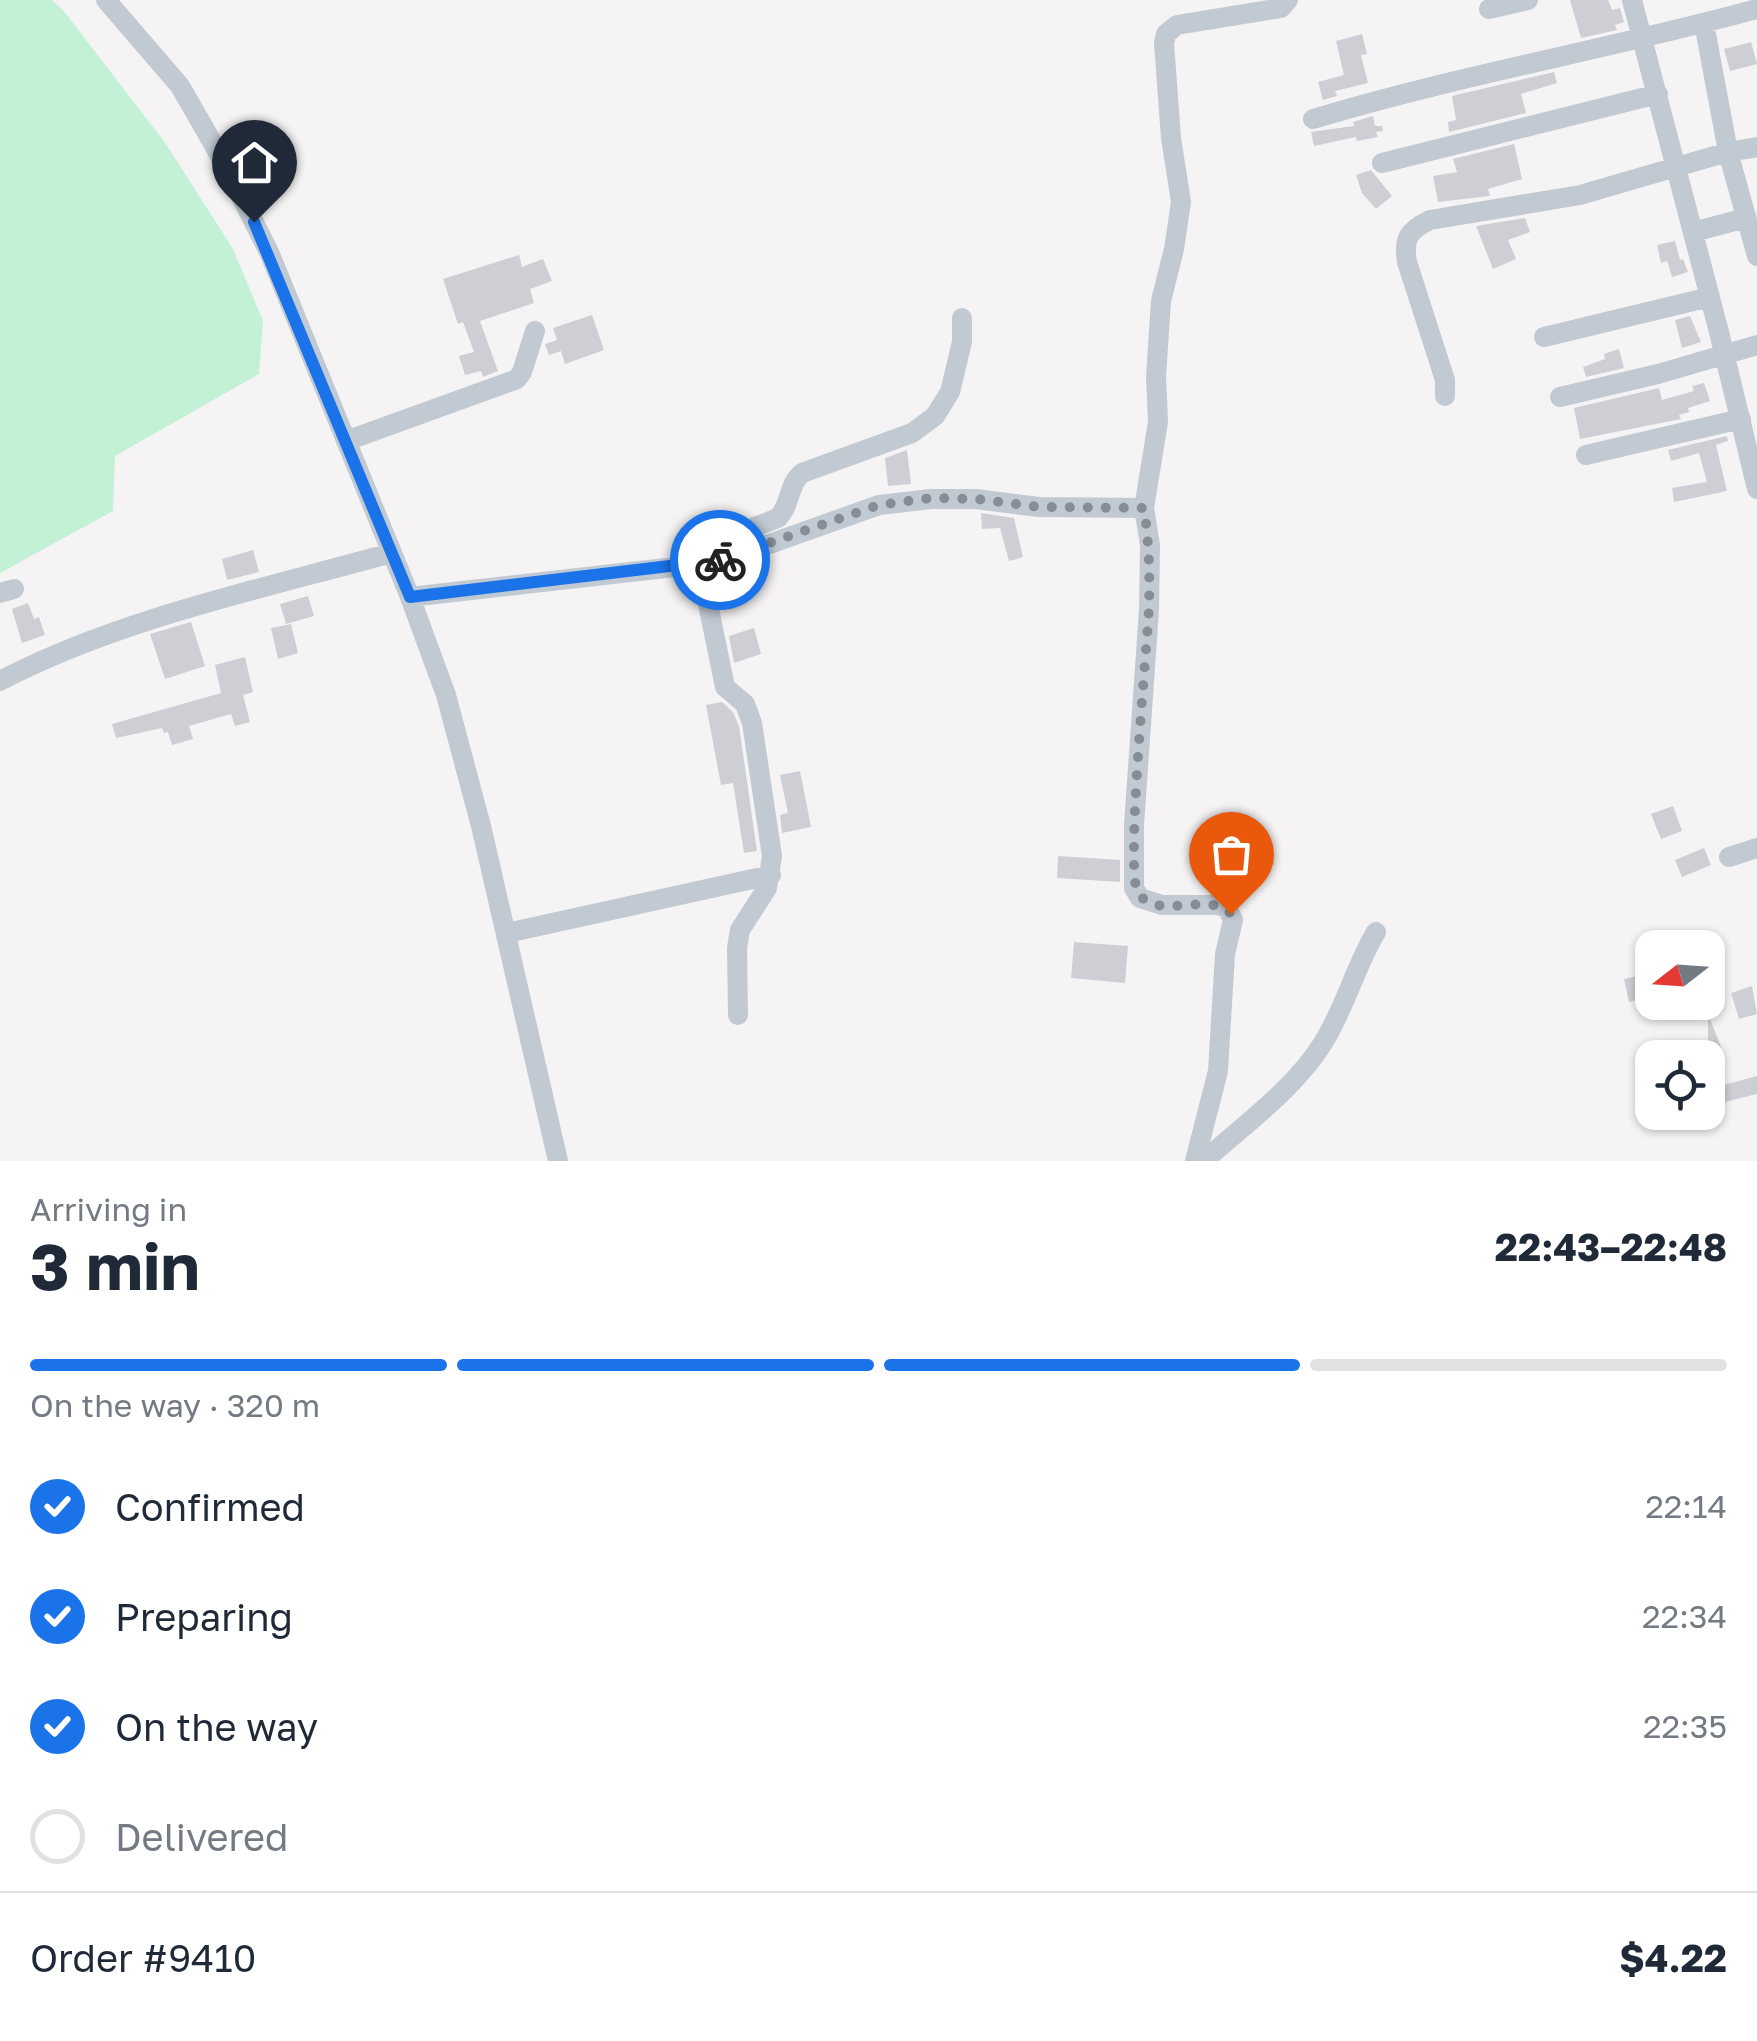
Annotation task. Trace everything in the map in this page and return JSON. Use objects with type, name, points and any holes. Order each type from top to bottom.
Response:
[{"type":"street","points":[[106,0],[180,86],[223,161],[268,252],[410,597],[446,695],[508,933],[558,1161]]},
{"type":"street","points":[[1288,0],[1281,8],[1177,26],[1166,34],[1167,95],[1181,202],[1161,302],[1156,358],[1158,422],[1144,508],[1150,545],[1149,610],[1134,826],[1134,888],[1140,898],[1162,906],[1227,908],[1233,920],[1219,1013],[1218,1071],[1196,1157],[1214,1152],[1306,1067],[1324,1041],[1376,932]]},
{"type":"street","points":[[1488,9],[1528,0]]},
{"type":"street","points":[[1632,0],[1753,454],[1757,489]]},
{"type":"street","points":[[1313,119],[1757,9]]},
{"type":"street","points":[[1704,23],[1728,152],[1757,256]]},
{"type":"street","points":[[1382,163],[1658,94]]},
{"type":"street","points":[[1445,396],[1445,380],[1407,262],[1404,246],[1412,230],[1430,220],[1580,195],[1757,146]]},
{"type":"street","points":[[1693,232],[1746,218]]},
{"type":"street","points":[[1544,337],[1710,297]]},
{"type":"street","points":[[680,565],[684,552],[778,518],[802,473],[912,433],[935,416],[950,392],[962,342],[962,318]]},
{"type":"street","points":[[346,442],[517,379],[535,331]]},
{"type":"street","points":[[1560,397],[1757,346]]},
{"type":"street","points":[[1586,455],[1741,419]]},
{"type":"street","points":[[410,597],[733,557],[879,505],[931,498],[1039,507],[1144,508]]},
{"type":"street","points":[[0,681],[39,660],[155,620],[391,553]]},
{"type":"street","points":[[680,565],[708,604],[725,687],[749,711],[772,856],[767,888],[740,930],[738,1014]]},
{"type":"street","points":[[1728,858],[1757,848]]},
{"type":"street","points":[[508,933],[771,875]]},
{"type":"green space","points":[[0,0],[52,0],[63,10],[166,144],[233,249],[263,321],[259,374],[115,456],[113,511],[0,573]]},
{"type":"building","points":[[1570,0],[1608,0],[1612,10],[1620,8],[1624,22],[1615,25],[1617,30],[1581,38]]},
{"type":"building","points":[[1362,34],[1367,54],[1361,55],[1368,83],[1335,91],[1337,96],[1323,100],[1318,82],[1344,75],[1336,41]]},
{"type":"building","points":[[1751,42],[1757,64],[1730,71],[1724,49]]},
{"type":"building","points":[[1554,72],[1557,83],[1521,94],[1526,113],[1449,132],[1448,122],[1456,120],[1452,96]]},
{"type":"building","points":[[1373,116],[1375,126],[1382,126],[1383,131],[1376,132],[1378,137],[1357,141],[1356,137],[1314,146],[1311,132],[1354,126],[1353,122]]},
{"type":"building","points":[[1514,144],[1522,179],[1488,189],[1490,196],[1438,202],[1433,176],[1457,172],[1453,159]]},
{"type":"building","points":[[1371,170],[1392,196],[1376,209],[1362,193],[1356,175]]},
{"type":"building","points":[[1525,218],[1530,232],[1508,240],[1516,259],[1493,269],[1476,226]]},
{"type":"building","points":[[1675,241],[1688,272],[1672,277],[1667,261],[1661,263],[1657,245]]},
{"type":"building","points":[[519,255],[522,267],[543,259],[552,281],[530,289],[534,303],[480,321],[498,371],[483,377],[481,371],[465,375],[459,356],[474,352],[463,322],[458,324],[443,279]]},
{"type":"building","points":[[592,315],[604,350],[565,364],[561,351],[549,355],[545,344],[557,340],[553,328]]},
{"type":"building","points":[[1690,316],[1701,342],[1682,348],[1675,320]]},
{"type":"building","points":[[1619,349],[1624,368],[1586,377],[1583,367]]},
{"type":"building","points":[[1704,383],[1710,401],[1688,408],[1689,412],[1679,415],[1681,419],[1580,439],[1574,408],[1659,388],[1662,400],[1694,391],[1692,386]]},
{"type":"building","points":[[1727,436],[1728,441],[1716,445],[1727,491],[1674,502],[1672,488],[1707,482],[1699,453],[1671,461],[1668,450]]},
{"type":"building","points":[[907,450],[911,484],[888,486],[885,458]]},
{"type":"building","points":[[981,513],[1014,518],[1023,557],[1009,561],[1000,528],[982,529]]},
{"type":"building","points":[[253,550],[259,572],[227,580],[222,559]]},
{"type":"building","points":[[308,596],[314,616],[286,624],[280,604]]},
{"type":"building","points":[[28,603],[34,619],[39,617],[45,635],[22,643],[12,609]]},
{"type":"building","points":[[191,622],[205,666],[165,679],[150,634]]},
{"type":"building","points":[[291,624],[298,653],[278,659],[271,628]]},
{"type":"building","points":[[754,628],[761,654],[734,663],[729,636]]},
{"type":"building","points":[[245,657],[253,692],[243,695],[250,722],[235,726],[231,714],[189,726],[193,739],[172,745],[168,732],[164,733],[162,728],[116,738],[112,724],[221,693],[215,665]]},
{"type":"building","points":[[722,702],[733,712],[739,726],[757,851],[744,853],[733,783],[721,785],[706,705]]},
{"type":"building","points":[[800,771],[811,827],[782,833],[780,815],[788,813],[780,775]]},
{"type":"building","points":[[1673,806],[1682,831],[1661,839],[1651,814]]},
{"type":"building","points":[[1704,848],[1711,865],[1682,877],[1675,860]]},
{"type":"building","points":[[1058,856],[1120,860],[1120,882],[1057,878]]},
{"type":"building","points":[[1074,942],[1128,946],[1125,983],[1071,978]]},
{"type":"building","points":[[1635,976],[1635,1000],[1629,1002],[1624,979]]},
{"type":"building","points":[[1752,986],[1757,1014],[1739,1019],[1731,993]]},
{"type":"building","points":[[1708,1020],[1710,1020],[1718,1040],[1708,1040]]},
{"type":"building","points":[[1757,1076],[1757,1094],[1725,1102],[1725,1085]]},
{"type":"way so far","points":[[720,560],[879,505],[931,498],[1039,507],[1144,508],[1150,545],[1149,610],[1134,826],[1134,888],[1140,898],[1162,906],[1217,905],[1231,914]]},
{"type":"route","points":[[254,222],[410,597],[720,560]]}]
